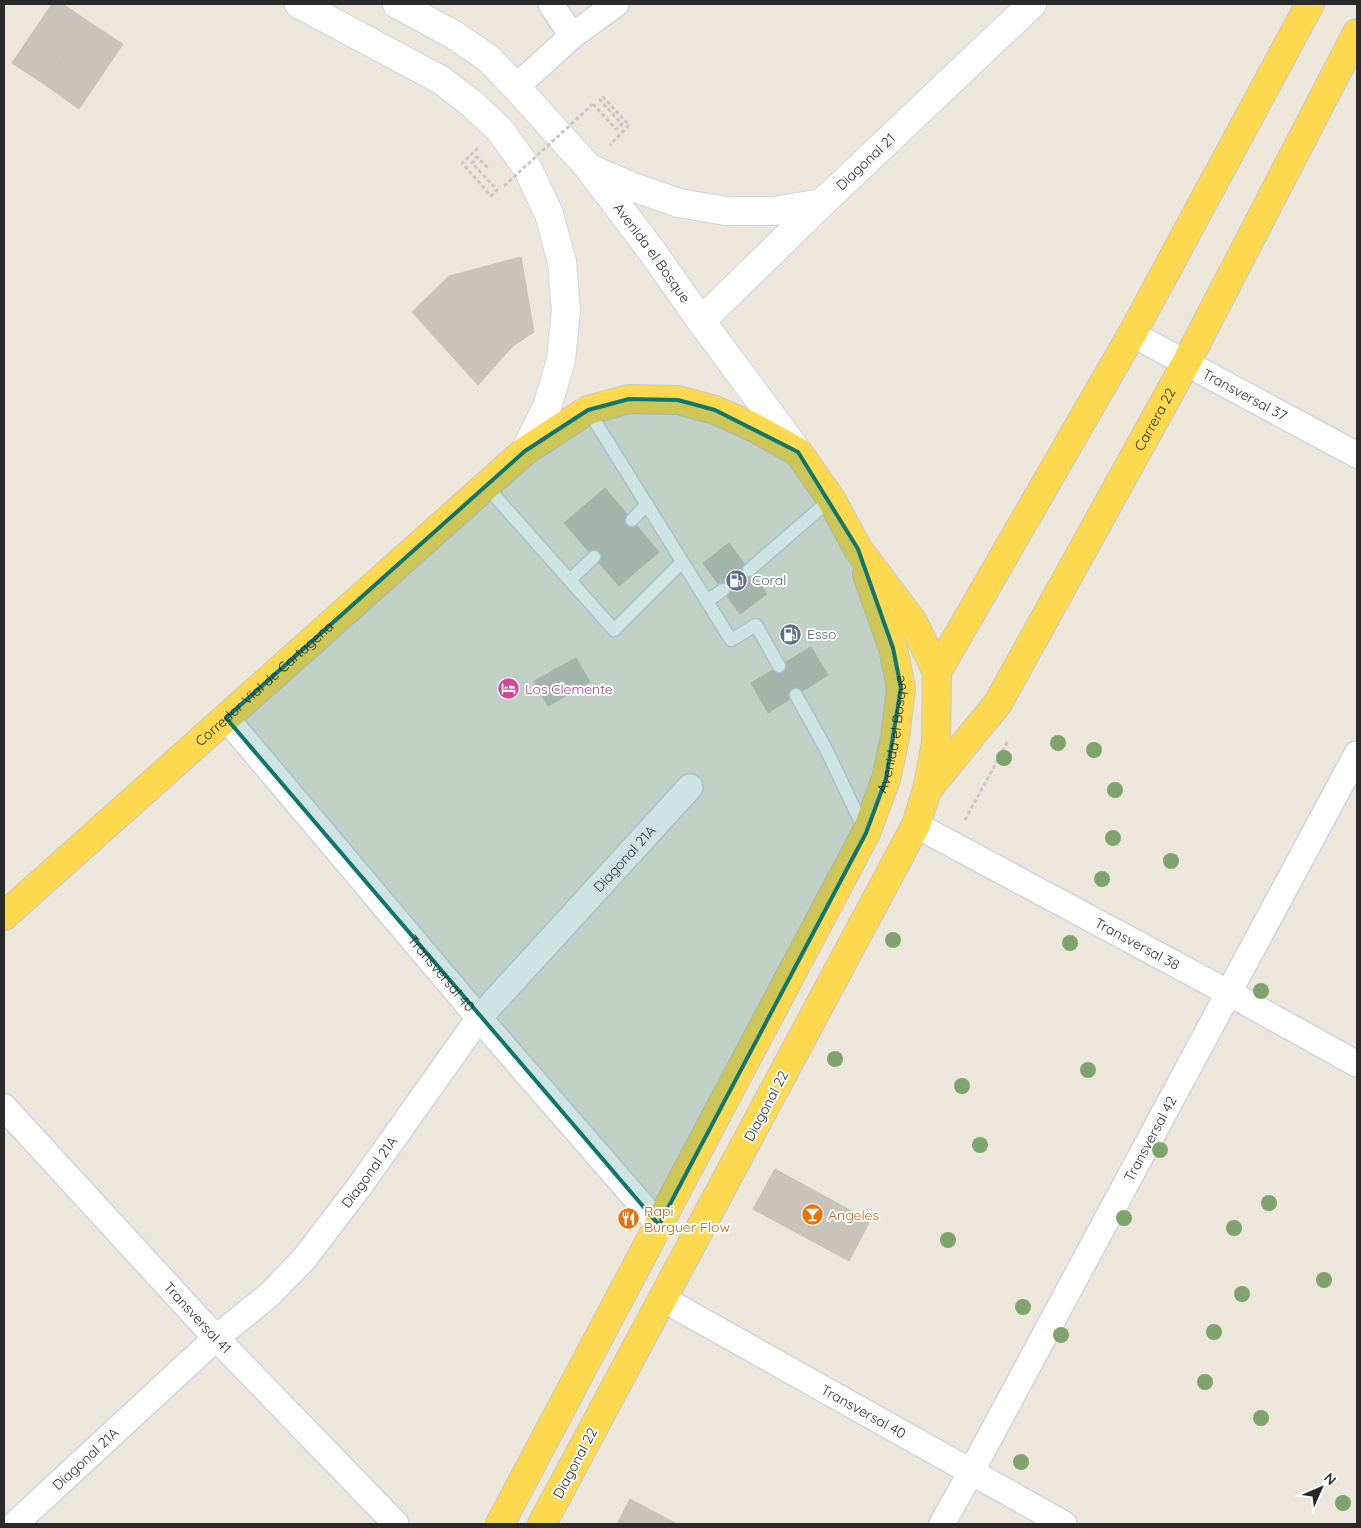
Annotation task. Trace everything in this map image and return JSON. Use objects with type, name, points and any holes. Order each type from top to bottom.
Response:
[{"type":"main road","points":[[299,4],[441,80],[472,103],[499,129],[528,169],[549,214],[562,262],[566,311],[560,360],[547,407],[525,451]]},
{"type":"main road","name":"Avenida el Bosque","points":[[397,4],[454,35],[488,58],[589,168],[651,250],[831,499],[858,549],[893,648],[901,688],[895,738],[884,787],[866,833]]},
{"type":"main road","name":"Diagonal 21","points":[[701,321],[1032,4]]},
{"type":"main road","points":[[936,672],[1132,334],[1310,4]]},
{"type":"main road","name":"Carrera 22","points":[[927,790],[998,703],[1186,363],[1357,33]]},
{"type":"main road","points":[[589,168],[633,187],[679,203],[726,210],[774,211],[822,204]]},
{"type":"main road","name":"Corredor Vial de Cartagena","points":[[4,916],[525,451],[588,410],[628,399],[678,400],[715,410],[753,427],[798,452]]},
{"type":"main road","name":"Avenida el Bosque","points":[[858,549],[914,622],[936,672]]},
{"type":"main road","name":"Diagonal 22","points":[[542,1524],[916,825],[927,790],[936,743],[936,672]]},
{"type":"main road","points":[[500,1524],[866,833]]},
{"type":"main road","points":[[731,1090],[766,1106]]},
{"type":"street","points":[[551,4],[572,36]]},
{"type":"street","points":[[516,87],[572,36],[616,4]]},
{"type":"street","name":"Transversal 37","points":[[1132,334],[1357,455]]},
{"type":"street","name":"Transversal 40","points":[[226,718],[478,1018],[659,1225]]},
{"type":"street","name":"Transversal 42","points":[[942,1524],[972,1472],[1357,754]]},
{"type":"street","name":"Diagonal 21A","points":[[15,1524],[216,1338],[269,1295],[304,1259],[359,1187],[478,1018],[690,787]]},
{"type":"street","name":"Transversal 38","points":[[916,825],[1357,1064]]},
{"type":"street","name":"Transversal 41","points":[[4,1106],[216,1338],[396,1524]]},
{"type":"street","name":"Transversal 40","points":[[663,1299],[1064,1524]]},
{"type":"street","points":[[4,1521],[8,1524]]},
{"type":"lane","points":[[588,410],[731,640],[756,625],[779,666]]},
{"type":"lane","points":[[485,486],[614,630],[682,562]]},
{"type":"lane","points":[[749,570],[831,499]]},
{"type":"lane","points":[[632,520],[646,504]]},
{"type":"lane","points":[[570,580],[594,557]]},
{"type":"lane","points":[[707,601],[723,590]]},
{"type":"lane","points":[[796,695],[826,749],[866,833]]},
{"type":"path","points":[[498,179],[504,186],[593,104],[616,129],[622,124],[600,100],[603,97],[629,125],[589,168]]},
{"type":"path","points":[[491,172],[477,157],[472,163],[496,190],[491,196],[462,163],[499,129]]},
{"type":"highlighted area","points":[[629,399],[678,400],[715,410],[798,452],[858,549],[893,648],[901,688],[886,779],[866,833],[659,1225],[226,718],[525,451],[588,410]]},
{"type":"building","points":[[52,4],[63,4],[89,22],[44,84],[12,63]]},
{"type":"building","points":[[89,22],[123,44],[79,109],[44,84]]},
{"type":"building","points":[[521,257],[534,332],[513,346],[449,276]]},
{"type":"building","points":[[449,276],[513,346],[478,385],[412,312]]},
{"type":"building","points":[[605,488],[659,552],[619,586],[564,523]]},
{"type":"building","name":"Coral","points":[[729,543],[767,594],[740,614],[703,563]]},
{"type":"building","points":[[811,647],[828,675],[768,713],[751,683]]},
{"type":"building","points":[[576,658],[590,682],[548,706],[534,681]]},
{"type":"building","name":"Angeles","points":[[775,1169],[870,1221],[849,1261],[753,1209]]},
{"type":"building","points":[[630,1499],[677,1524],[617,1524]]},
{"type":"place","name":"Coral","points":[[736,580]]},
{"type":"place","name":"Esso","points":[[791,634]]},
{"type":"place","name":"Los Clemente","points":[[509,689]]},
{"type":"place","name":"Angeles","points":[[812,1215]]},
{"type":"place","name":"Rapi Burguer Flow","points":[[628,1219]]}]
